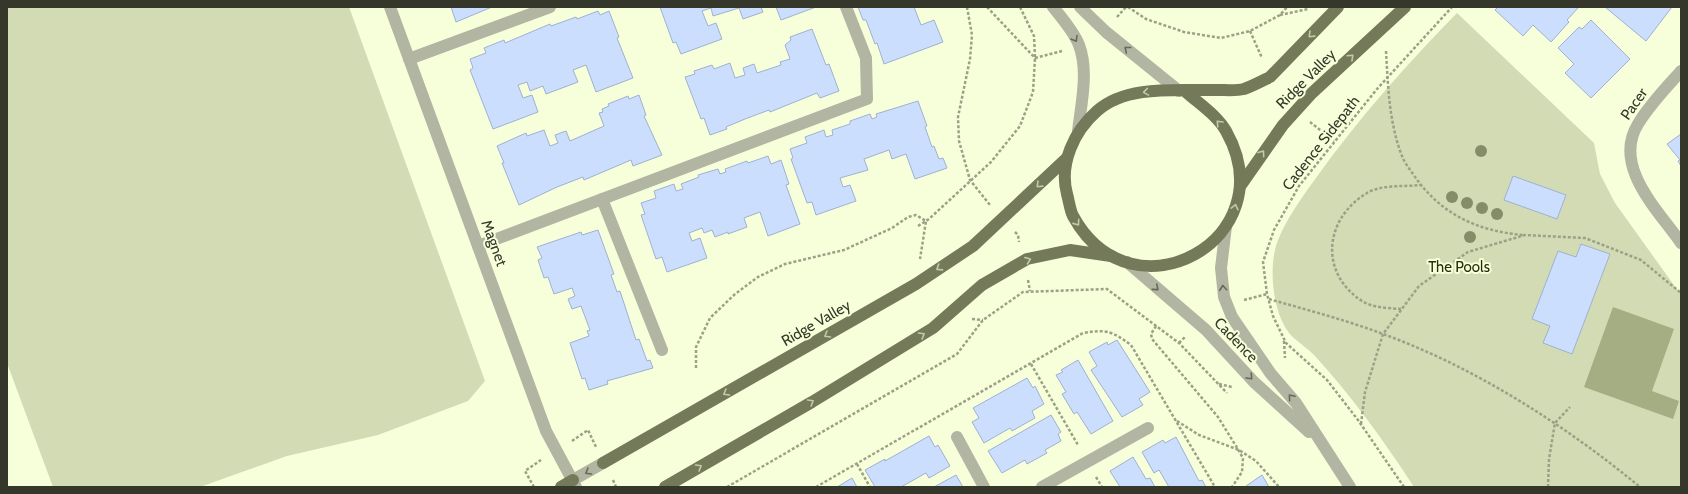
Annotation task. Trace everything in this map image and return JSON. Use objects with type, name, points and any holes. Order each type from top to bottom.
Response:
[{"type":"main road","name":"Ridge Valley","points":[[603,463],[916,284],[973,246],[1067,158],[1078,131],[1097,110],[1123,96],[1151,91],[1243,89],[1270,77],[1338,7]]},
{"type":"main road","name":"Ridge Valley","points":[[1241,185],[1283,125],[1312,93],[1405,7]]},
{"type":"main road","points":[[665,487],[812,402],[933,328],[982,285],[1027,259],[1070,250],[1112,257],[1140,265],[1168,265],[1196,256],[1219,237],[1226,226],[1234,213],[1241,185],[1238,156],[1226,130],[1206,109],[1182,91]]},
{"type":"main road","points":[[1067,158],[1065,187],[1072,215],[1089,239],[1112,257]]},
{"type":"main road","name":"Ridge Valley","points":[[561,487],[575,484]]},
{"type":"street","name":"Magnet","points":[[390,7],[546,431],[575,484]]},
{"type":"street","points":[[409,59],[550,7]]},
{"type":"street","points":[[478,246],[866,99],[866,58],[846,7]]},
{"type":"street","points":[[1053,7],[1063,19],[1079,46],[1084,79],[1078,131]]},
{"type":"street","points":[[1080,7],[1106,32],[1182,91]]},
{"type":"street","name":"Pacer","points":[[1681,71],[1648,109],[1638,124],[1631,140],[1631,162],[1642,189],[1681,243]]},
{"type":"street","points":[[602,200],[662,350]]},
{"type":"street","name":"Cadence","points":[[1226,226],[1221,268],[1224,297],[1232,317],[1272,374],[1296,403],[1350,487]]},
{"type":"street","name":"Cadence","points":[[1127,262],[1206,330],[1254,382],[1320,442]]},
{"type":"street","points":[[1042,487],[1148,428]]},
{"type":"street","points":[[957,437],[984,487]]},
{"type":"street","name":"Ridge Valley","points":[[575,484],[603,463]]},
{"type":"path","points":[[967,7],[972,35],[970,58],[958,117],[959,141],[970,180]]},
{"type":"path","points":[[987,7],[1035,58]]},
{"type":"path","points":[[918,226],[926,221],[991,162],[1020,126],[1033,92],[1035,58],[1034,36],[1021,7]]},
{"type":"path","points":[[1128,7],[1146,19],[1184,32],[1221,38],[1250,31],[1280,15],[1311,9]]},
{"type":"path","points":[[1280,15],[1287,7]]},
{"type":"path","name":"Cadence Sidepath","points":[[1404,487],[1361,424],[1327,380],[1286,343],[1274,316],[1265,288],[1263,262],[1274,230],[1299,186],[1339,135],[1452,7]]},
{"type":"path","points":[[1388,78],[1392,122],[1402,157],[1421,185],[1444,207],[1467,222],[1497,232],[1585,238],[1641,260],[1681,293]]},
{"type":"path","points":[[1401,309],[1383,308],[1363,302],[1349,290],[1337,275],[1333,258],[1333,239],[1340,220],[1350,206],[1368,192],[1386,187],[1421,185]]},
{"type":"path","points":[[696,368],[696,347],[710,318],[734,295],[758,277],[785,264],[844,250],[892,228],[908,217],[916,215],[926,221]]},
{"type":"path","points":[[916,284],[926,221]]},
{"type":"path","points":[[1361,424],[1365,392],[1383,334],[1419,286],[1468,252],[1525,235]]},
{"type":"path","points":[[727,487],[957,354],[983,320],[1022,292],[1107,289],[1179,343],[1228,393]]},
{"type":"path","points":[[1269,299],[1383,334],[1434,356],[1497,388],[1555,424],[1640,487]]},
{"type":"path","points":[[1156,326],[1151,334],[1152,339],[1218,417],[1243,458],[1242,472],[1232,487]]},
{"type":"path","points":[[816,487],[1083,333],[1098,330],[1115,333],[1134,349],[1215,487]]},
{"type":"path","points":[[1031,364],[1087,462]]},
{"type":"path","points":[[1548,487],[1549,459],[1555,424],[1570,407]]},
{"type":"path","points":[[1176,421],[1199,435],[1238,450],[1256,461],[1279,487]]},
{"type":"path","points":[[857,464],[870,487]]},
{"type":"green space","points":[[7,7],[349,7],[485,381],[468,401],[378,435],[287,456],[200,487],[53,487],[7,363]]},
{"type":"green space","name":"The Pools","points":[[1457,13],[1594,143],[1600,174],[1615,203],[1681,295],[1681,487],[1414,487],[1354,402],[1314,355],[1289,333],[1283,324],[1275,300],[1273,288],[1273,262],[1278,240],[1286,224],[1295,208],[1332,156],[1366,114],[1419,52]]},
{"type":"shaded area","points":[[1613,307],[1674,329],[1652,391],[1679,401],[1673,419],[1584,387]]},
{"type":"building","points":[[451,7],[492,7],[456,22]]},
{"type":"building","points":[[660,7],[761,7],[763,12],[743,19],[739,8],[713,16],[711,8],[702,11],[708,26],[716,23],[722,39],[681,54],[676,42],[673,43]]},
{"type":"building","points":[[776,7],[816,7],[781,20]]},
{"type":"building","points":[[858,7],[914,7],[921,25],[934,20],[943,42],[884,64],[877,43],[875,44],[866,20],[863,20]]},
{"type":"building","points":[[1498,7],[1578,8],[1567,20],[1569,22],[1551,42],[1533,25],[1523,36],[1495,10]]},
{"type":"building","points":[[1605,7],[1672,7],[1646,41]]},
{"type":"building","points":[[598,11],[600,15],[609,11],[619,37],[617,38],[633,78],[596,92],[586,65],[573,70],[578,82],[546,94],[543,86],[530,91],[527,82],[518,85],[523,98],[532,95],[538,112],[493,129],[470,70],[473,68],[470,59],[486,53],[484,48],[504,40],[505,43],[550,24],[551,26],[576,17],[577,19]]},
{"type":"building","points":[[1591,20],[1630,59],[1591,98],[1565,73],[1574,64],[1558,48],[1579,27],[1582,29]]},
{"type":"building","points":[[812,29],[826,65],[829,64],[839,91],[820,98],[817,93],[770,112],[769,110],[745,119],[726,127],[727,129],[710,135],[704,118],[701,119],[685,77],[695,74],[694,71],[712,65],[714,69],[730,63],[735,78],[745,75],[743,68],[754,64],[757,73],[781,65],[780,62],[790,59],[785,45],[791,40],[790,37]]},
{"type":"building","points":[[639,95],[646,115],[644,116],[662,155],[633,166],[631,160],[584,180],[583,177],[557,187],[519,205],[502,163],[504,163],[497,146],[526,133],[527,136],[544,130],[550,146],[558,143],[555,135],[566,131],[570,141],[604,126],[599,113],[603,112],[602,109],[609,106],[608,104],[628,96],[629,99]]},
{"type":"building","points":[[918,101],[927,126],[925,127],[932,147],[934,146],[939,159],[943,158],[947,168],[915,179],[906,154],[892,159],[889,150],[864,159],[868,170],[840,178],[843,187],[850,185],[856,201],[816,215],[812,202],[807,203],[791,159],[793,158],[790,149],[807,143],[805,137],[824,130],[826,137],[833,135],[832,130],[850,124],[850,121],[870,114],[872,119],[877,117],[876,114]]},
{"type":"building","points":[[1681,134],[1681,166],[1678,161],[1680,160],[1667,144]]},
{"type":"building","points":[[768,156],[771,164],[781,160],[789,184],[786,185],[800,224],[768,236],[760,212],[744,218],[747,227],[728,234],[728,232],[715,237],[712,230],[704,233],[702,228],[689,233],[692,241],[700,238],[707,258],[667,272],[662,257],[656,259],[641,215],[645,214],[641,203],[656,198],[654,191],[674,184],[676,191],[683,189],[681,184],[699,177],[698,175],[718,169],[720,174],[726,172],[725,169],[747,161],[748,163]]},
{"type":"building","points":[[1513,176],[1566,195],[1557,219],[1504,200]]},
{"type":"building","points":[[598,230],[614,274],[611,275],[617,292],[620,291],[636,340],[639,339],[647,361],[650,360],[653,368],[607,381],[608,384],[589,390],[585,378],[582,379],[570,343],[589,336],[587,331],[590,330],[581,306],[572,309],[568,299],[575,296],[572,288],[554,294],[548,277],[544,278],[538,260],[542,258],[537,247],[581,232],[582,235]]},
{"type":"building","points":[[1581,244],[1610,254],[1572,354],[1543,343],[1550,326],[1532,319],[1558,251],[1576,257]]},
{"type":"building","points":[[1117,340],[1150,392],[1139,399],[1143,405],[1122,417],[1091,370],[1097,366],[1089,352],[1107,342],[1108,345]]},
{"type":"building","points":[[1078,360],[1113,421],[1091,434],[1077,412],[1074,414],[1062,394],[1066,392],[1056,375],[1063,372],[1061,370]]},
{"type":"building","points":[[1027,378],[1033,388],[1035,386],[1044,404],[1032,411],[1035,418],[1012,431],[1010,428],[984,443],[972,422],[979,418],[973,408]]},
{"type":"building","points":[[1051,415],[1061,432],[1058,434],[1061,441],[1045,450],[1047,453],[1027,464],[1025,460],[1002,473],[988,451]]},
{"type":"building","points":[[929,436],[935,447],[938,445],[950,466],[929,478],[926,473],[901,487],[875,487],[865,470],[885,459],[885,461]]},
{"type":"building","points":[[1176,437],[1199,481],[1202,480],[1206,487],[1169,487],[1159,470],[1154,473],[1142,452],[1163,440],[1165,443]]},
{"type":"building","points":[[1133,457],[1146,479],[1150,478],[1155,487],[1120,487],[1110,471]]},
{"type":"building","points":[[956,475],[963,487],[934,487]]},
{"type":"building","points":[[1262,475],[1269,487],[1246,486]]},
{"type":"building","points":[[852,478],[857,487],[837,487]]}]
